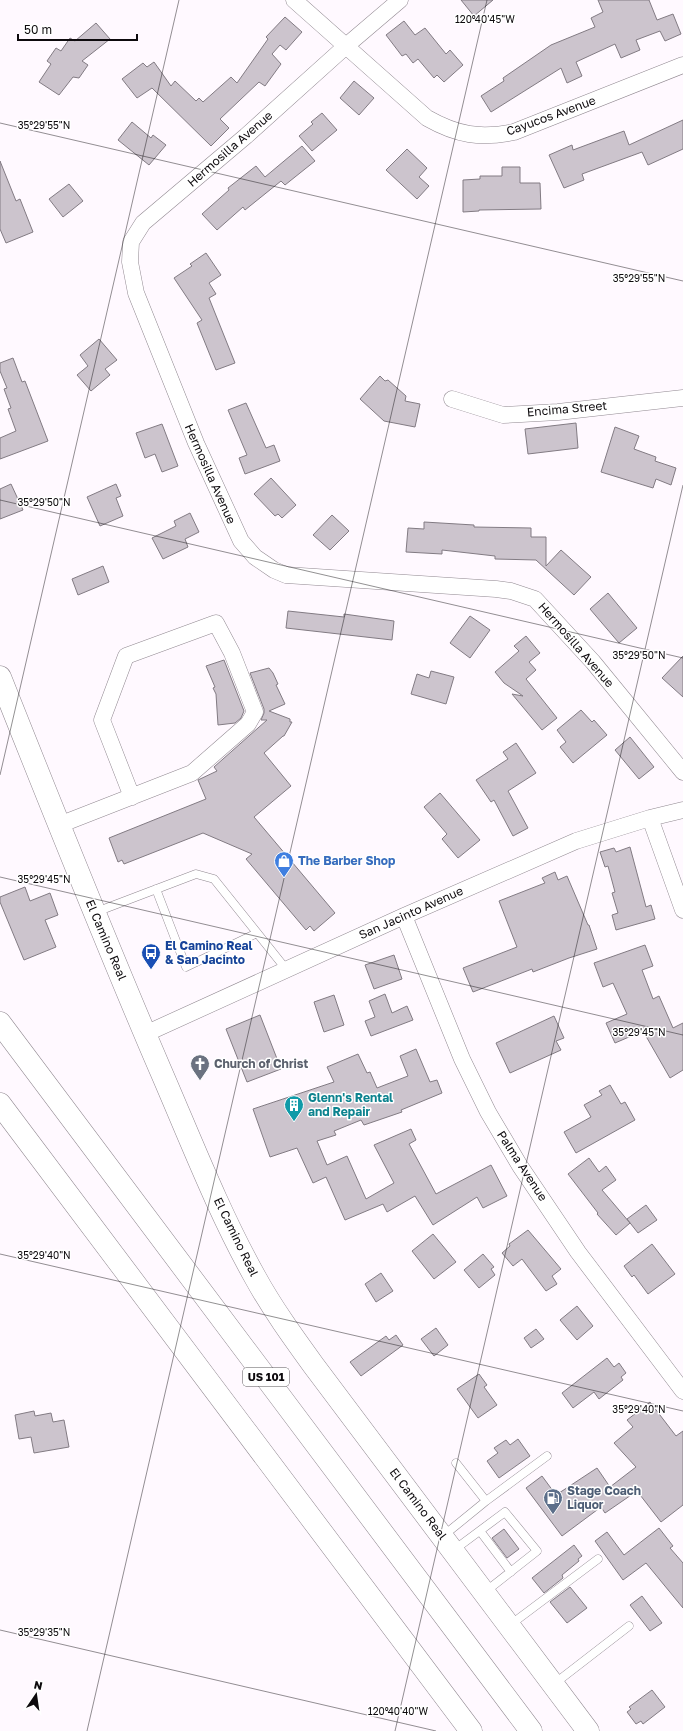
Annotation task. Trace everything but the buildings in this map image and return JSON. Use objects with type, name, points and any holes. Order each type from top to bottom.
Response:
[{"type":"main road","name":"El Camino Real","points":[[0,677],[145,1034],[206,1174],[255,1277],[283,1322],[314,1366],[588,1731]]},
{"type":"main road","name":"US 101","points":[[0,1023],[531,1731]]},
{"type":"main road","points":[[0,1104],[471,1731]]},
{"type":"street","name":"Cayucos Avenue","points":[[294,0],[426,118],[460,133],[478,136],[496,136],[514,132],[683,65]]},
{"type":"street","name":"Hermosilla Avenue","points":[[400,0],[346,46],[246,136],[143,222],[131,242],[130,262],[136,293],[196,443],[221,499],[241,541],[255,557],[274,570],[286,575],[496,589],[511,591],[535,599],[593,662],[683,772]]},
{"type":"street","name":"Encima Street","points":[[452,399],[503,415],[558,412],[683,398]]},
{"type":"street","points":[[59,825],[132,797],[192,773],[248,724],[255,712],[232,653],[216,623],[126,656],[102,720],[132,797]]},
{"type":"street","name":"San Jacinto Avenue","points":[[145,1034],[404,916],[576,841],[650,818],[683,810]]},
{"type":"street","points":[[650,818],[683,910]]},
{"type":"street","name":"Palma Avenue","points":[[404,916],[462,1058],[488,1112],[520,1166],[578,1252],[683,1390]]},
{"type":"lane","points":[[95,912],[196,874],[214,879],[286,969]]},
{"type":"lane","points":[[156,889],[186,967],[257,933]]},
{"type":"lane","points":[[448,1544],[486,1501],[547,1456]]},
{"type":"lane","points":[[456,1463],[486,1501]]},
{"type":"lane","points":[[448,1544],[480,1531],[505,1512],[537,1551],[484,1593]]},
{"type":"lane","points":[[480,1531],[511,1572]]},
{"type":"lane","points":[[509,1625],[598,1559]]},
{"type":"lane","points":[[554,1685],[629,1626]]},
{"type":"place","name":"The Barber Shop","points":[[284,878]]},
{"type":"place","name":"El Camino Real & San Jacinto","points":[[151,970]]},
{"type":"place","name":"Church of Christ","points":[[200,1081]]},
{"type":"place","name":"Glenn's Rental and Repair","points":[[294,1122]]},
{"type":"place","name":"Stage Coach Liquor","points":[[553,1515]]}]
